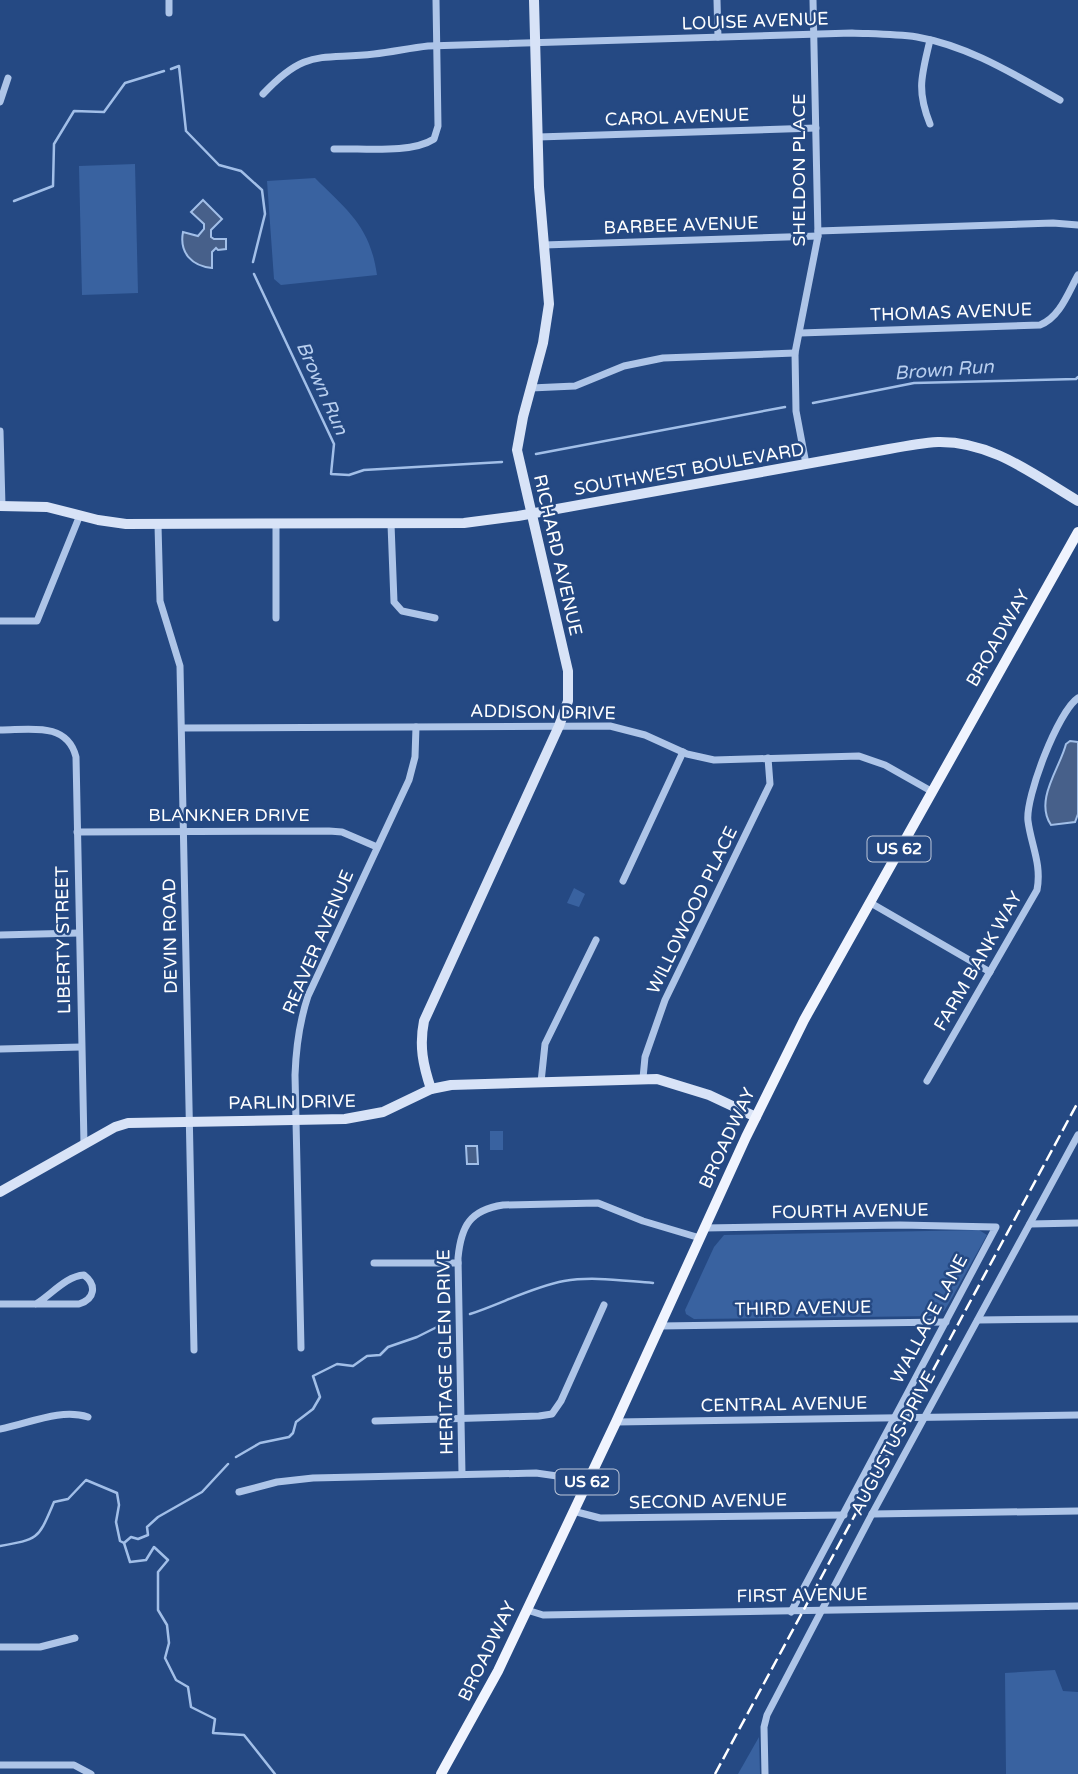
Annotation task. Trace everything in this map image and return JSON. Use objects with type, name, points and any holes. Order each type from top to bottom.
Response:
[{"type":"main road","name":"BROADWAY","points":[[441,1774],[482,1702],[527,1610],[756,1117],[804,1020],[1078,532]]},
{"type":"street","points":[[169,0],[169,13]]},
{"type":"street","points":[[334,149],[402,148],[434,139],[438,126],[436,0]]},
{"type":"street","name":"RICHARD AVENUE","points":[[431,1089],[421,1047],[425,1017],[559,726],[568,701],[569,680],[517,450],[543,344],[549,304],[538,138],[534,0]]},
{"type":"street","points":[[717,0],[718,37]]},
{"type":"street","name":"SHELDON PLACE","points":[[806,464],[796,411],[795,353],[818,234],[813,0]]},
{"type":"street","name":"LOUISE AVENUE","points":[[263,94],[288,71],[313,58],[375,54],[438,45],[883,34],[930,40],[980,57],[1060,100]]},
{"type":"street","points":[[930,40],[921,76],[920,96],[930,124]]},
{"type":"street","points":[[0,103],[8,78]]},
{"type":"street","name":"CAROL AVENUE","points":[[538,138],[816,128]]},
{"type":"street","name":"BARBEE AVENUE","points":[[544,245],[1053,223],[1078,225]]},
{"type":"street","name":"THOMAS AVENUE","points":[[800,333],[1040,325],[1056,313],[1078,275]]},
{"type":"street","points":[[531,388],[575,386],[624,366],[663,358],[795,353]]},
{"type":"street","points":[[0,431],[1,506]]},
{"type":"street","name":"SOUTHWEST BOULEVARD","points":[[1,506],[47,507],[112,523],[158,525],[464,523],[932,443],[959,443],[980,447],[1007,459],[1078,501]]},
{"type":"street","points":[[0,621],[37,621],[80,515]]},
{"type":"street","points":[[391,523],[394,602],[402,611],[435,618]]},
{"type":"street","name":"DEVIN ROAD","points":[[158,525],[160,601],[162,615],[178,657],[182,728],[194,1350]]},
{"type":"street","points":[[276,525],[276,618]]},
{"type":"street","name":"FARM BANK WAY","points":[[927,1082],[1037,890],[1040,871],[1028,821],[1030,800],[1056,729],[1065,712],[1078,698]]},
{"type":"street","name":"ADDISON DRIVE","points":[[182,728],[610,726],[629,730],[683,752],[714,760],[859,756],[885,765],[931,791]]},
{"type":"street","name":"REAVER AVENUE","points":[[301,1348],[296,1118],[296,1048],[300,1022],[308,996],[413,768],[416,727]]},
{"type":"street","name":"LIBERTY STREET","points":[[0,730],[45,730],[66,737],[73,746],[76,757],[84,1144]]},
{"type":"street","points":[[623,881],[683,752]]},
{"type":"street","name":"WILLOWOOD PLACE","points":[[643,1078],[645,1057],[665,1000],[769,784],[768,758]]},
{"type":"street","name":"BLANKNER DRIVE","points":[[77,832],[329,831],[342,832],[377,847]]},
{"type":"street","points":[[869,902],[990,972]]},
{"type":"street","points":[[0,935],[79,933]]},
{"type":"street","points":[[541,1082],[540,1068],[545,1044],[596,940]]},
{"type":"street","points":[[0,1049],[81,1047]]},
{"type":"street","name":"PARLIN DRIVE","points":[[0,1192],[115,1127],[128,1124],[296,1118],[345,1119],[368,1116],[398,1106],[431,1089],[475,1083],[657,1079],[692,1089],[756,1117]]},
{"type":"street","name":"AUGUSTUS DRIVE","points":[[765,1774],[764,1727],[767,1715],[872,1514],[1078,1135]]},
{"type":"street","name":"HERITAGE GLEN DRIVE","points":[[462,1474],[458,1263],[460,1236],[464,1226],[489,1207],[598,1203],[643,1221],[702,1233]]},
{"type":"street","points":[[1030,1224],[1078,1223]]},
{"type":"street","name":"FOURTH AVENUE","points":[[702,1233],[900,1225],[996,1227]]},
{"type":"street","name":"WALLACE LANE","points":[[791,1612],[996,1227]]},
{"type":"street","points":[[374,1264],[458,1263]]},
{"type":"street","points":[[0,1304],[36,1304],[79,1304],[86,1302],[93,1292],[93,1285],[83,1275],[75,1276],[36,1304]]},
{"type":"street","points":[[374,1421],[552,1414],[561,1401],[604,1305]]},
{"type":"street","points":[[978,1320],[1078,1319]]},
{"type":"street","name":"THIRD AVENUE","points":[[660,1326],[946,1322]]},
{"type":"street","points":[[0,1429],[65,1414],[76,1413],[88,1417]]},
{"type":"street","name":"CENTRAL AVENUE","points":[[616,1422],[1078,1415]]},
{"type":"street","points":[[239,1492],[298,1479],[547,1473],[584,1488]]},
{"type":"street","name":"SECOND AVENUE","points":[[573,1511],[600,1518],[844,1515]]},
{"type":"street","points":[[872,1514],[1078,1511]]},
{"type":"street","name":"FIRST AVENUE","points":[[527,1610],[543,1615],[1078,1606]]},
{"type":"street","points":[[0,1647],[40,1647],[75,1638]]},
{"type":"street","points":[[0,1765],[74,1765],[91,1774]]},
{"type":"shaded area","points":[[135,164],[138,293],[82,295],[79,166]]},
{"type":"shaded area","points":[[315,178],[356,220],[369,244],[377,275],[281,285],[274,279],[267,181]]},
{"type":"shaded area","points":[[203,200],[222,219],[211,230],[211,237],[226,239],[226,249],[216,248],[212,252],[212,268],[198,264],[188,257],[182,239],[183,232],[198,236],[204,229],[204,224],[191,212]]},
{"type":"shaded area","points":[[1070,741],[1078,742],[1078,814],[1075,822],[1051,825],[1045,805],[1047,795],[1066,744]]},
{"type":"shaded area","points":[[574,888],[585,894],[579,907],[567,903]]},
{"type":"shaded area","points":[[490,1131],[503,1131],[503,1150],[490,1150]]},
{"type":"shaded area","points":[[466,1146],[477,1146],[478,1164],[467,1164]]},
{"type":"shaded area","points":[[979,1230],[987,1235],[944,1311],[934,1316],[694,1319],[686,1314],[685,1310],[714,1247],[724,1235]]},
{"type":"shaded area","points":[[1055,1670],[1063,1691],[1078,1692],[1078,1774],[1006,1774],[1005,1673]]},
{"type":"shaded area","points":[[759,1737],[760,1774],[738,1774]]},
{"type":"waterway","name":"Brown Run","points":[[171,69],[179,66],[186,131],[219,165],[241,171],[262,190],[265,214],[253,262]]},
{"type":"waterway","name":"Brown Run","points":[[14,201],[53,186],[54,144],[74,111],[104,112],[125,83],[164,71]]},
{"type":"waterway","name":"Brown Run","points":[[254,274],[334,444],[331,474],[349,475],[364,470],[502,462]]},
{"type":"waterway","name":"Brown Run","points":[[813,403],[914,383],[1078,377]]},
{"type":"waterway","name":"Brown Run","points":[[536,454],[785,407]]},
{"type":"waterway","points":[[470,1314],[540,1287],[564,1281],[597,1279],[653,1283]]},
{"type":"waterway","points":[[236,1457],[260,1443],[289,1437],[293,1433],[296,1422],[313,1409],[320,1397],[313,1376],[337,1364],[353,1366],[367,1356],[380,1355],[388,1347],[417,1337],[447,1322]]},
{"type":"waterway","points":[[124,1543],[131,1537],[138,1539],[148,1535],[147,1527],[158,1517],[202,1492],[228,1464]]},
{"type":"waterway","points":[[0,1546],[36,1535],[54,1502],[68,1499],[86,1480],[117,1493],[119,1505],[116,1522],[120,1541],[124,1543],[130,1562],[146,1560],[154,1547],[168,1560],[158,1572],[158,1610],[167,1625],[169,1643],[165,1658],[176,1680],[188,1687],[191,1707],[215,1719],[213,1733],[244,1735],[275,1774]]},
{"type":"railway","points":[[715,1774],[1078,1102]]}]
